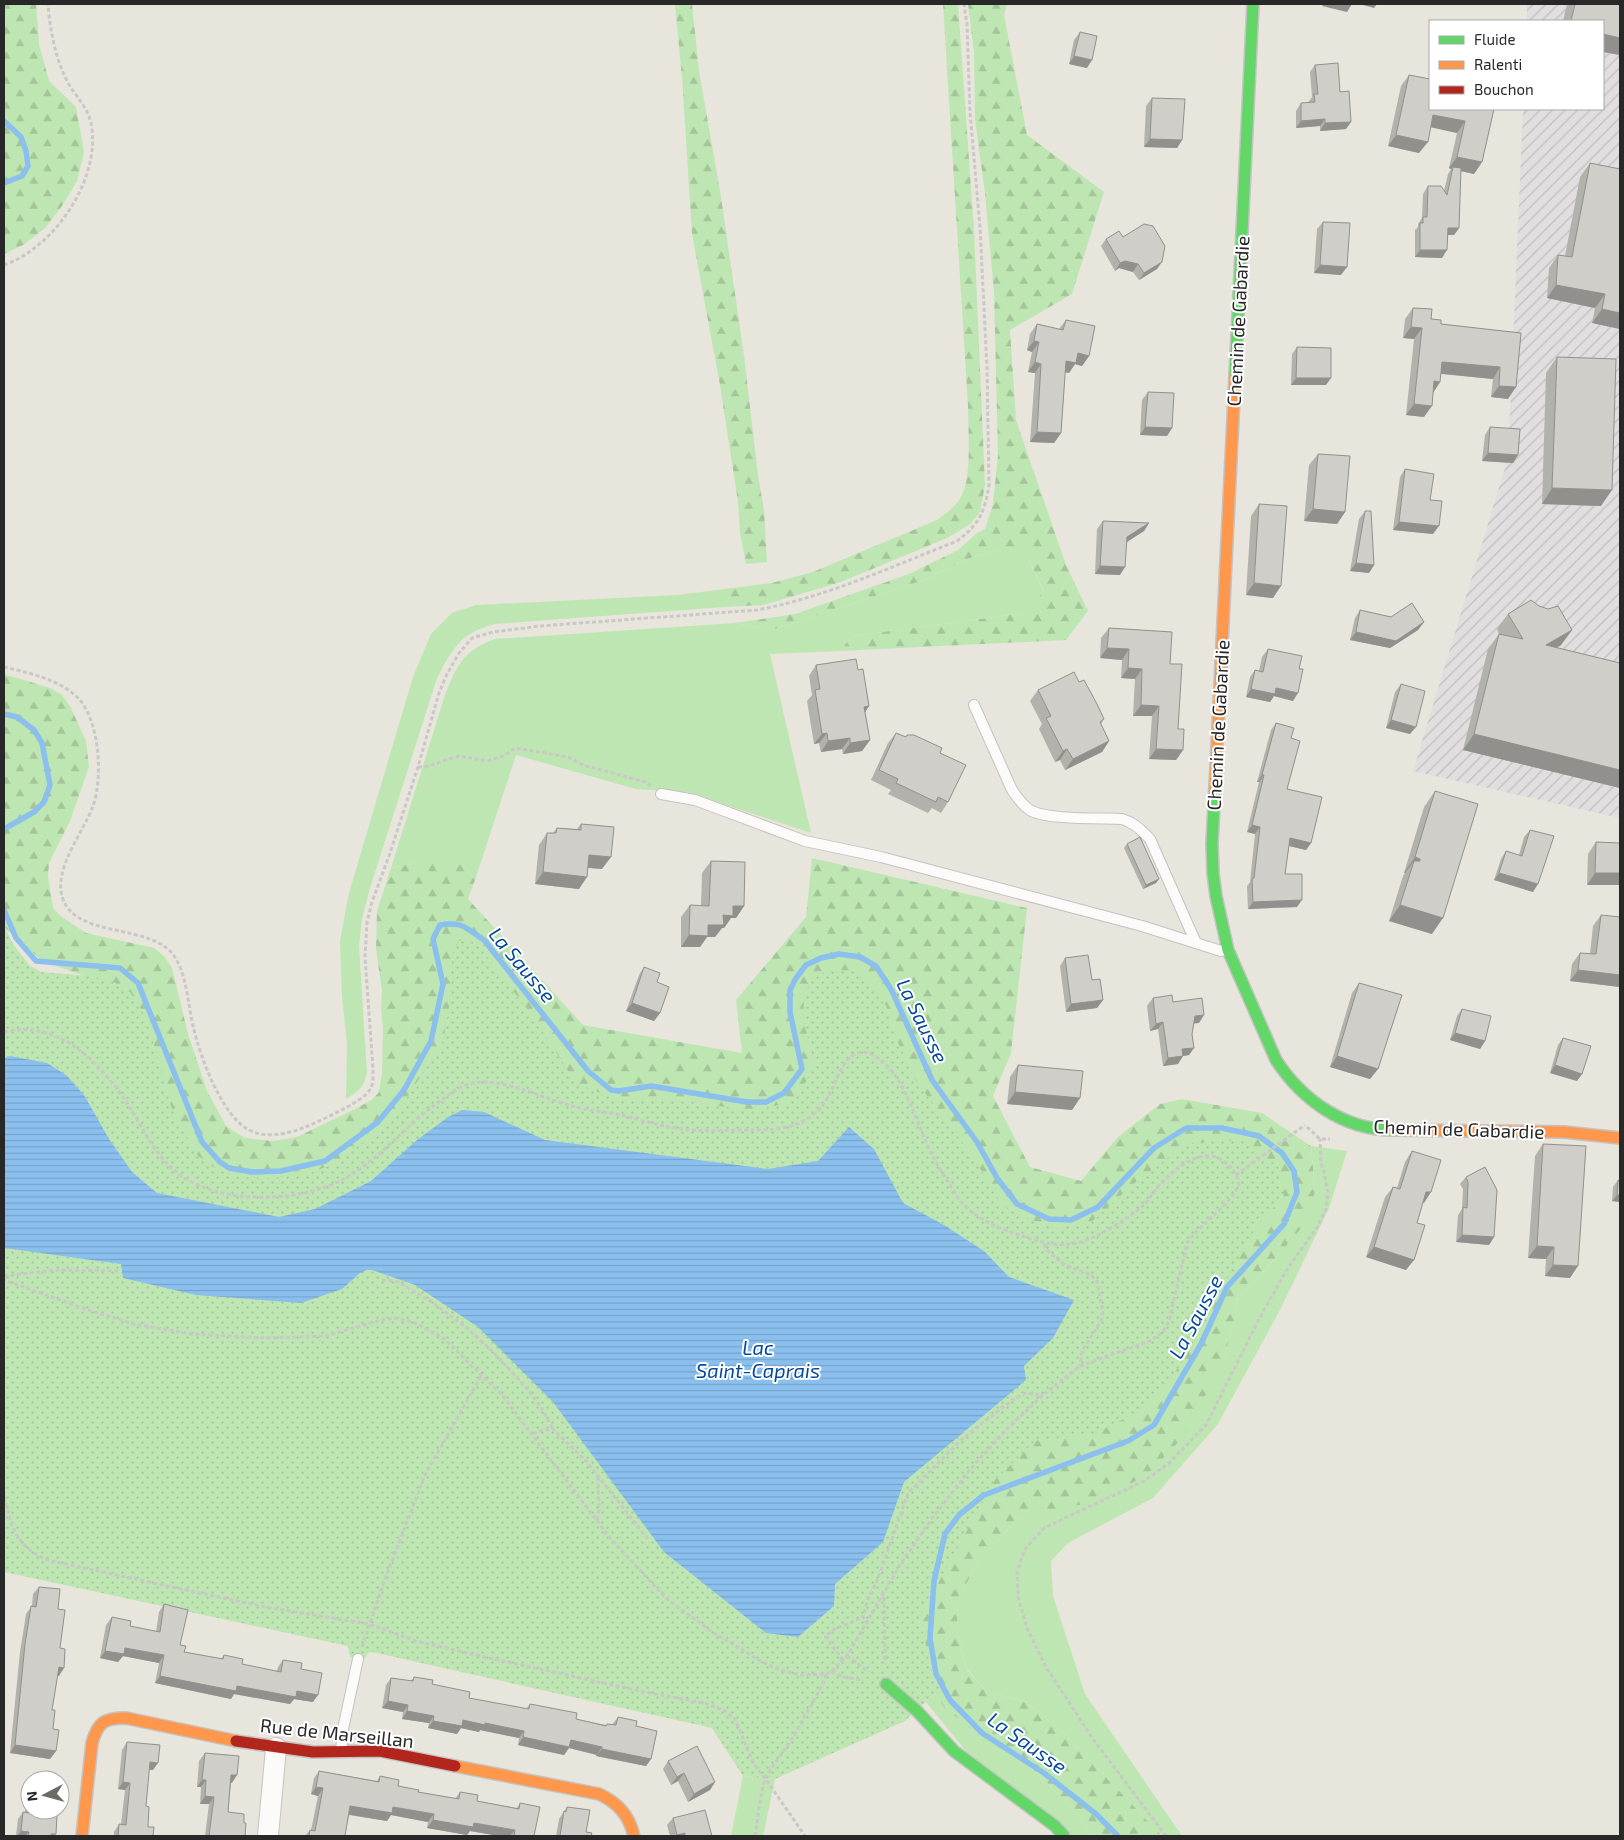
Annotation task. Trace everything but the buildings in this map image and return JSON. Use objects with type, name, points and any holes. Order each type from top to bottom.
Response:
[{"type":"street","name":"Chemin de Gabardie","points":[[1249,5],[1212,843],[1216,896],[1228,950],[1276,1060],[1300,1091],[1332,1114],[1349,1122],[1381,1130],[1564,1132],[1620,1138]]},
{"type":"street","points":[[886,1684],[917,1711],[954,1750],[1055,1826],[1064,1836]]},
{"type":"street","name":"Rue de Marseillan","points":[[82,1836],[92,1743],[95,1732],[100,1723],[107,1719],[126,1718],[305,1752],[380,1751],[599,1794],[617,1804],[624,1811],[629,1818],[634,1836]]},
{"type":"street","points":[[268,1836],[276,1748]]},
{"type":"lane","points":[[974,705],[1012,790],[1020,802],[1031,811],[1056,816],[1122,819],[1140,828],[1150,839],[1196,943]]},
{"type":"lane","points":[[661,794],[695,800],[805,842],[881,857],[1142,926],[1221,951],[1228,950]]},
{"type":"lane","points":[[341,1751],[343,1730],[358,1658]]},
{"type":"path","points":[[4,265],[43,241],[69,211],[88,175],[93,144],[90,123],[86,108],[68,83],[59,63],[51,32],[48,4]]},
{"type":"path","points":[[4,667],[38,676],[65,688],[78,698],[87,711],[98,747],[99,769],[93,806],[65,864],[60,880],[62,896],[70,911],[91,923],[151,939],[166,947],[175,956],[181,969],[194,1029],[209,1075],[227,1110],[237,1122],[250,1131],[278,1134],[292,1132],[312,1124],[361,1099],[369,1093],[372,1086],[373,1069],[365,957],[366,922],[418,767],[441,687],[459,653],[472,638],[493,632],[540,626],[757,610],[790,604],[818,596],[957,541],[979,521],[987,501],[989,485],[987,368],[980,227],[970,112],[968,24],[964,4]]},
{"type":"path","points":[[418,767],[425,767],[459,756],[487,761],[501,758],[516,748],[568,757],[584,765],[645,782],[661,794]]},
{"type":"path","points":[[4,1032],[22,1028],[56,1035],[85,1053],[122,1096],[156,1152],[169,1166],[188,1180],[205,1188],[247,1197],[295,1194],[320,1189],[345,1178],[370,1160],[450,1094],[470,1083],[494,1082],[576,1107],[682,1129],[772,1130],[791,1127],[814,1115],[828,1099],[834,1082],[845,1063],[852,1055],[864,1052],[880,1060],[890,1070],[903,1089],[932,1154],[962,1203],[980,1218],[1010,1232],[1044,1244],[1062,1245],[1082,1242],[1098,1235],[1142,1207],[1163,1181],[1193,1159],[1212,1156],[1219,1158],[1231,1168],[1239,1184],[1237,1190],[1228,1201],[1194,1232],[1187,1243],[1169,1321],[1162,1332],[1150,1341],[1080,1366],[1043,1395],[1007,1429],[967,1473],[931,1520],[900,1565],[868,1624],[843,1660],[826,1674],[802,1675],[780,1670],[762,1662],[710,1631],[668,1599],[610,1538],[502,1395],[442,1337],[413,1322],[394,1318],[326,1336],[264,1338],[192,1334],[134,1324],[91,1311],[4,1278]]},
{"type":"path","points":[[1236,1175],[1302,1127]]},
{"type":"path","points":[[1166,1836],[1093,1739],[1046,1667],[1027,1628],[1018,1597],[1018,1572],[1025,1549],[1044,1528],[1144,1481],[1169,1463],[1206,1425],[1259,1319],[1286,1271],[1318,1226],[1326,1209],[1328,1192],[1321,1163],[1320,1139]]},
{"type":"path","points":[[1044,1244],[1048,1251],[1064,1264],[1091,1275],[1097,1281],[1103,1312],[1102,1321],[1082,1351],[1080,1366]]},
{"type":"path","points":[[4,1278],[56,1270],[118,1271]]},
{"type":"path","points":[[382,1280],[396,1281],[429,1300],[467,1328],[492,1351],[539,1404],[553,1429],[586,1461],[648,1539]]},
{"type":"path","points":[[358,1658],[425,1475],[481,1376]]},
{"type":"path","points":[[868,1624],[863,1617],[867,1601],[878,1579],[908,1493],[963,1438],[1015,1398],[1026,1393],[1043,1395]]},
{"type":"path","points":[[533,1434],[553,1429]]},
{"type":"path","points":[[597,1521],[599,1510],[598,1476]]},
{"type":"path","points":[[4,1497],[13,1528],[20,1539],[30,1552],[47,1560],[265,1607],[369,1624],[416,1641],[640,1691],[708,1704],[725,1711],[735,1719],[758,1770],[805,1836]]},
{"type":"path","points":[[832,1671],[843,1677],[886,1684],[884,1595]]},
{"type":"path","points":[[843,1660],[825,1636],[835,1629],[863,1617]]},
{"type":"path","points":[[755,1836],[765,1778],[793,1737],[823,1684],[826,1674]]},
{"type":"shaded area","points":[[1527,4],[1620,4],[1620,818],[1413,771],[1508,458],[1523,110],[1604,110],[1604,20],[1527,20]]},
{"type":"green space","points":[[4,4],[36,4],[39,44],[49,81],[76,107],[84,152],[77,181],[62,206],[45,228],[23,245],[4,254]]},
{"type":"green space","points":[[675,4],[692,4],[699,71],[721,197],[744,356],[764,510],[767,562],[746,564],[740,533],[738,502],[720,385],[692,234],[682,78]]},
{"type":"green space","points":[[943,4],[958,4],[974,230],[985,485],[980,512],[970,524],[947,538],[841,582],[764,605],[725,607],[725,589],[772,583],[813,572],[937,520],[957,503],[962,495],[967,476],[969,452],[968,406]]},
{"type":"green space","points":[[968,4],[1007,4],[1004,15],[1027,135],[1104,192],[1072,294],[1010,330],[1016,420],[1066,565],[1088,611],[1066,640],[840,651],[852,636],[1025,613],[1044,591],[1024,550],[997,550],[967,559],[924,580],[772,630],[735,623],[795,614],[909,574],[958,550],[976,534],[985,529],[993,504],[998,455],[994,292],[985,193],[975,120],[974,52]]},
{"type":"green space","points":[[997,550],[1024,550],[1044,592],[1025,613],[852,636],[840,651],[770,654],[811,833],[687,792],[636,789],[516,755],[475,880],[463,866],[416,863],[391,868],[448,687],[462,661],[475,649],[484,644],[495,639],[735,623],[772,630],[924,580],[967,559]]},
{"type":"green space","points":[[725,589],[725,607],[495,624],[473,632],[465,637],[453,650],[437,678],[370,888],[362,919],[359,946],[367,1073],[360,1088],[346,1099],[347,1044],[342,997],[340,941],[349,893],[413,677],[431,634],[452,613],[476,605],[677,595]]},
{"type":"green space","points":[[4,674],[50,688],[62,695],[70,706],[86,741],[89,767],[70,821],[49,863],[48,876],[53,908],[59,915],[86,933],[154,948],[165,957],[172,968],[188,1034],[207,1091],[226,1126],[245,1138],[273,1141],[297,1137],[357,1108],[373,1099],[379,1092],[382,1073],[383,1027],[382,991],[376,949],[377,911],[391,868],[435,860],[453,862],[463,866],[475,880],[468,899],[583,1025],[742,1053],[736,1000],[806,917],[812,858],[1027,908],[1011,1053],[993,1096],[1030,1167],[1081,1181],[1118,1137],[1160,1104],[1182,1099],[1262,1113],[1311,1146],[1315,1191],[1305,1224],[1257,1279],[1238,1296],[1235,1321],[1224,1356],[1182,1438],[1146,1476],[1092,1502],[1018,1518],[978,1562],[958,1599],[957,1630],[967,1670],[987,1692],[1026,1702],[1064,1733],[1162,1836],[1096,1836],[1088,1829],[1074,1809],[1023,1760],[996,1750],[944,1707],[933,1690],[414,1105],[343,1172],[226,1186],[179,1136],[101,982],[42,961],[4,927]]},
{"type":"green space","points":[[4,926],[13,944],[29,965],[41,972],[91,976],[114,982],[130,992],[146,1017],[172,1109],[197,1155],[218,1170],[240,1177],[273,1178],[307,1174],[334,1164],[381,1129],[405,1101],[443,1041],[452,991],[451,971],[453,952],[459,941],[466,940],[474,943],[481,949],[535,1019],[575,1082],[614,1099],[694,1102],[751,1111],[788,1103],[805,1083],[815,1063],[808,1041],[804,1015],[804,1002],[807,990],[812,980],[822,973],[852,970],[873,989],[887,1007],[895,1036],[916,1081],[972,1155],[1002,1205],[1033,1221],[1056,1229],[1091,1222],[1136,1182],[1187,1143],[1242,1140],[1278,1166],[1284,1197],[1257,1225],[1181,1365],[1141,1410],[1094,1434],[1035,1441],[995,1480],[920,1616],[932,1676],[944,1685],[905,1721],[775,1779],[743,1776],[712,1728],[372,1652],[368,1653],[364,1660],[350,1657],[348,1646],[4,1572]]},
{"type":"green space","points":[[1311,1146],[1347,1151],[1329,1208],[1281,1308],[1218,1424],[1153,1498],[1068,1543],[1051,1561],[1053,1596],[1085,1694],[1182,1836],[1162,1836],[1064,1733],[1026,1702],[987,1692],[967,1669],[957,1630],[958,1599],[978,1562],[1018,1518],[1039,1512],[1182,1438],[1224,1356],[1235,1321],[1238,1296],[1257,1279],[1280,1253],[1315,1191]]},
{"type":"green space","points":[[944,1685],[996,1750],[1023,1760],[1074,1809],[1088,1829],[1096,1836],[1071,1836],[966,1751],[926,1702]]},
{"type":"green space","points":[[743,1776],[775,1779],[763,1836],[731,1836]]},
{"type":"water","name":"Lac Saint-Caprais","points":[[10,1056],[47,1063],[66,1075],[84,1095],[109,1139],[132,1172],[157,1193],[279,1217],[315,1209],[371,1181],[417,1140],[448,1117],[462,1110],[484,1112],[545,1140],[768,1169],[818,1161],[849,1127],[874,1149],[903,1203],[944,1225],[984,1251],[1009,1277],[1074,1300],[1053,1338],[1024,1366],[1026,1380],[904,1482],[883,1542],[835,1584],[834,1606],[798,1637],[766,1633],[664,1552],[553,1402],[478,1327],[415,1285],[367,1270],[360,1273],[342,1289],[301,1303],[196,1295],[123,1278],[121,1264],[4,1248],[4,1058]]},
{"type":"waterway","name":"La Sausse","points":[[4,121],[21,137],[26,151],[28,166],[22,176],[4,183]]},
{"type":"waterway","name":"La Sausse","points":[[4,714],[17,717],[34,730],[42,743],[50,785],[44,802],[34,812],[4,829]]},
{"type":"waterway","name":"La Sausse","points":[[4,910],[16,938],[36,961],[120,968],[138,983],[202,1142],[220,1162],[229,1168],[252,1172],[281,1171],[325,1161],[378,1122],[404,1090],[431,1041],[443,984],[433,939],[440,925],[447,924],[464,926],[484,940],[588,1071],[611,1090],[619,1091],[651,1086],[747,1102],[766,1102],[784,1093],[802,1069],[790,1012],[790,990],[806,965],[821,958],[839,954],[860,957],[876,966],[892,991],[932,1080],[977,1142],[997,1178],[1017,1204],[1049,1219],[1071,1220],[1098,1207],[1154,1148],[1186,1128],[1222,1128],[1259,1136],[1282,1153],[1294,1171],[1297,1192],[1284,1224],[1227,1287],[1201,1344],[1154,1425],[1128,1441],[984,1495],[959,1515],[945,1534],[934,1581],[930,1638],[936,1674],[950,1700],[982,1733],[1044,1773],[1096,1814],[1118,1836]]},
{"type":"traffic: fast","points":[[1235,377],[1253,4]]},
{"type":"traffic: fast","points":[[1215,787],[1212,843],[1213,873],[1228,950],[1276,1060],[1298,1088],[1326,1110],[1358,1125],[1375,1129],[1393,1130]]},
{"type":"traffic: fast","points":[[886,1684],[917,1711],[954,1751],[1055,1826],[1064,1836]]},
{"type":"traffic: slow","points":[[1215,787],[1235,377]]},
{"type":"traffic: slow","points":[[1393,1130],[1564,1132],[1620,1138]]},
{"type":"traffic: slow","points":[[82,1836],[92,1743],[97,1730],[107,1720],[126,1718],[236,1741]]},
{"type":"traffic: slow","points":[[455,1766],[599,1794],[612,1801],[622,1810],[634,1836]]},
{"type":"traffic: jam","points":[[236,1741],[313,1752],[380,1751],[455,1766]]}]
